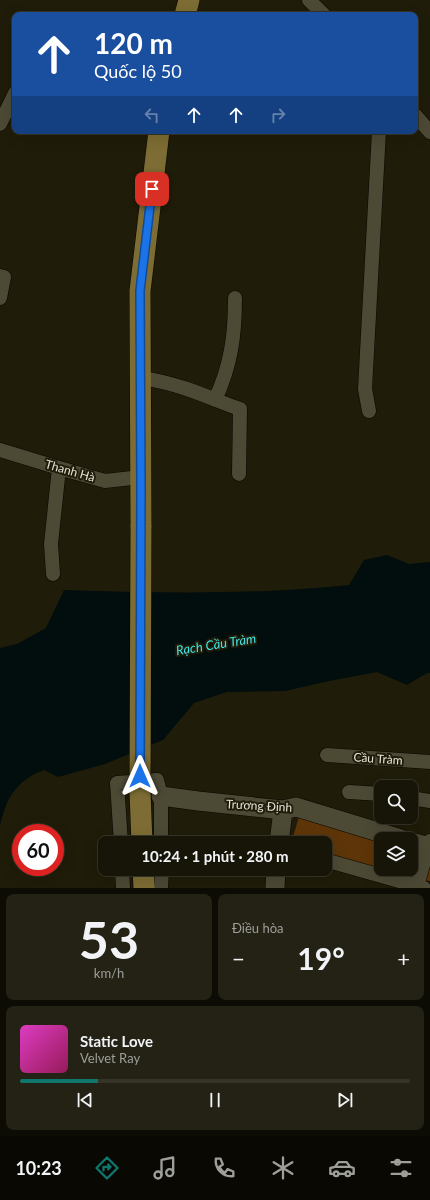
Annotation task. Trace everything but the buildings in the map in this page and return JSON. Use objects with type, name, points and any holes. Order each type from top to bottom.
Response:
[{"type":"main road","points":[[187,12],[189,0]]},
{"type":"main road","points":[[142,836],[140,792],[140,291],[159,134]]},
{"type":"main road","points":[[143,876],[144,888]]},
{"type":"street","points":[[310,0],[321,12]]},
{"type":"street","points":[[0,124],[12,99]]},
{"type":"street","points":[[418,118],[430,132]]},
{"type":"street","points":[[369,410],[365,383],[379,134]]},
{"type":"street","points":[[0,276],[4,277],[0,298]]},
{"type":"street","points":[[215,400],[228,367],[234,337],[235,298]]},
{"type":"street","points":[[141,378],[157,380],[188,389],[240,409],[239,474]]},
{"type":"street","name":"Thanh Hà","points":[[0,450],[105,480],[141,477]]},
{"type":"street","points":[[53,574],[51,544],[59,468]]},
{"type":"street","name":"Cầu Tràm","points":[[327,755],[430,762]]},
{"type":"street","points":[[121,836],[117,783],[157,780],[161,796],[161,836]]},
{"type":"street","points":[[349,792],[374,794]]},
{"type":"street","name":"Trương Định","points":[[161,796],[282,810],[296,807],[378,832]]},
{"type":"street","points":[[418,799],[430,800]]},
{"type":"street","points":[[280,836],[282,810]]},
{"type":"street","points":[[332,862],[420,887],[425,844]]},
{"type":"street","points":[[122,876],[123,888]]},
{"type":"street","points":[[161,888],[162,876]]},
{"type":"street","points":[[274,888],[275,876]]},
{"type":"water","name":"Rạch Cầu Tràm","points":[[387,555],[409,564],[430,562],[430,673],[427,673],[407,685],[377,672],[285,691],[227,692],[194,703],[163,740],[105,764],[58,777],[44,770],[32,775],[13,792],[6,806],[0,825],[0,648],[17,644],[46,628],[64,590],[135,592],[242,592],[349,585],[364,560]]},
{"type":"route","points":[[140,776],[140,291],[152,189]]}]
